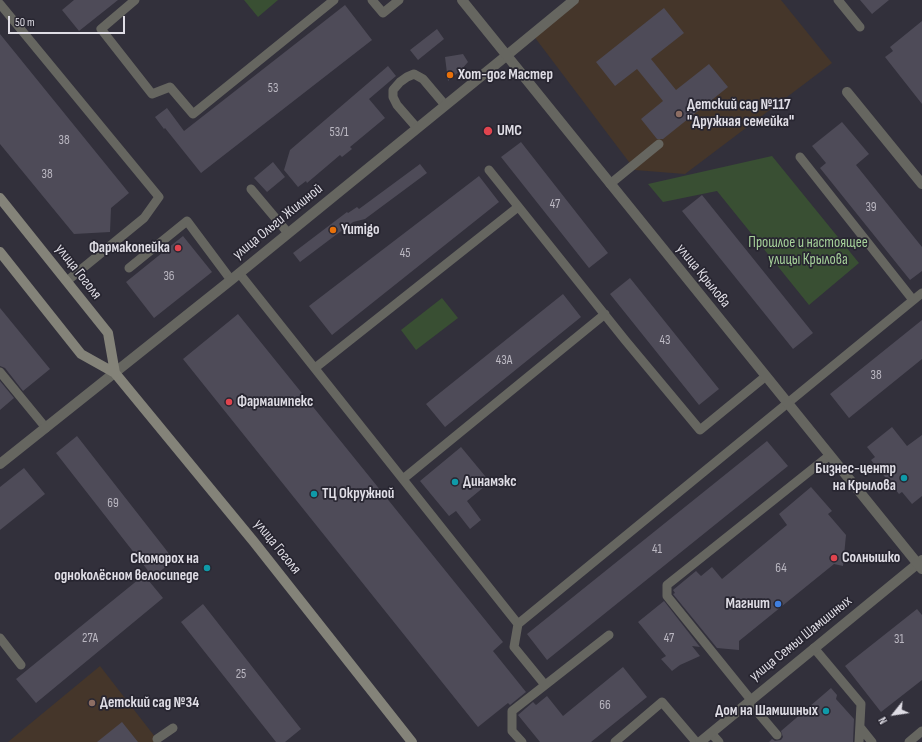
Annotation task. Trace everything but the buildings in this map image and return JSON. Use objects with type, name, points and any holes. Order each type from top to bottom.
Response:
[{"type":"main road","name":"улица Гоголя","points":[[0,198],[108,333],[115,373]]},
{"type":"main road","name":"улица Гоголя","points":[[0,252],[81,354],[115,373],[254,542],[412,742]]},
{"type":"street","name":"улица Крылова","points":[[462,0],[830,456],[920,564]]},
{"type":"street","name":"улица Ольги Жилиной","points":[[0,464],[288,234],[574,0]]},
{"type":"street","points":[[847,92],[922,184]]},
{"type":"street","name":"улица Семьи Шамшиных","points":[[700,742],[814,648],[920,564]]},
{"type":"lane","points":[[135,0],[100,29],[152,94],[170,87],[193,114],[334,0]]},
{"type":"lane","points":[[372,0],[383,13],[399,0]]},
{"type":"lane","points":[[838,0],[860,27]]},
{"type":"lane","points":[[0,4],[159,197],[144,218],[67,281]]},
{"type":"lane","points":[[417,128],[393,97],[393,90],[400,82],[414,74],[423,79],[445,106]]},
{"type":"lane","points":[[610,184],[659,144]]},
{"type":"lane","points":[[800,158],[914,300]]},
{"type":"lane","points":[[489,170],[700,430],[766,376]]},
{"type":"lane","points":[[251,189],[288,234]]},
{"type":"lane","points":[[315,368],[518,207]]},
{"type":"lane","points":[[129,268],[187,221],[315,368],[518,624]]},
{"type":"lane","points":[[545,685],[514,647],[518,624],[922,293]]},
{"type":"lane","points":[[403,479],[605,314]]},
{"type":"lane","points":[[0,372],[46,428]]},
{"type":"lane","points":[[777,734],[667,596],[667,585],[830,456]]},
{"type":"lane","points":[[522,742],[512,731],[512,711],[609,635]]},
{"type":"lane","points":[[0,638],[21,665]]},
{"type":"lane","points":[[814,648],[861,704],[859,742]]},
{"type":"lane","points":[[615,742],[662,702],[696,742]]},
{"type":"lane","points":[[860,727],[872,742]]},
{"type":"lane","points":[[157,739],[173,728]]},
{"type":"lane","points":[[909,742],[922,731]]},
{"type":"lane","points":[[712,733],[719,742]]},
{"type":"shaded area","name":"Детский сад №117 \"Дружная семейка\"","points":[[575,0],[781,0],[832,63],[685,174],[635,170],[533,35]]},
{"type":"shaded area","name":"Детский сад №34","points":[[100,666],[159,742],[8,742]]},
{"type":"green space","points":[[244,0],[278,0],[258,17]]},
{"type":"green space","name":"Прошлое и настоящее улицы Крылова","points":[[772,156],[859,263],[809,305],[717,191],[663,202],[648,184]]},
{"type":"green space","points":[[442,298],[458,318],[416,350],[401,330]]},
{"type":"place","name":"Хот-дог Мастер","points":[[450,75]]},
{"type":"place","name":"Детский сад №117 \"Дружная семейка\"","points":[[679,114]]},
{"type":"place","name":"UMC","points":[[488,131]]},
{"type":"place","name":"Yumigo","points":[[333,230]]},
{"type":"place","name":"Фармакопейка","points":[[178,248]]},
{"type":"place","name":"Фармаимпекс","points":[[229,402]]},
{"type":"place","name":"Бизнес-центр на Крылова","points":[[904,478]]},
{"type":"place","name":"Динамэкс","points":[[455,482]]},
{"type":"place","name":"ТЦ Окружной","points":[[314,494]]},
{"type":"place","name":"Солнышко","points":[[834,558]]},
{"type":"place","name":"Скоморох на одноколёсном велосипеде","points":[[207,568]]},
{"type":"place","name":"Магнит","points":[[778,604]]},
{"type":"place","name":"Детский сад №34","points":[[92,703]]},
{"type":"place","name":"Дом на Шамшиных","points":[[826,711]]}]
